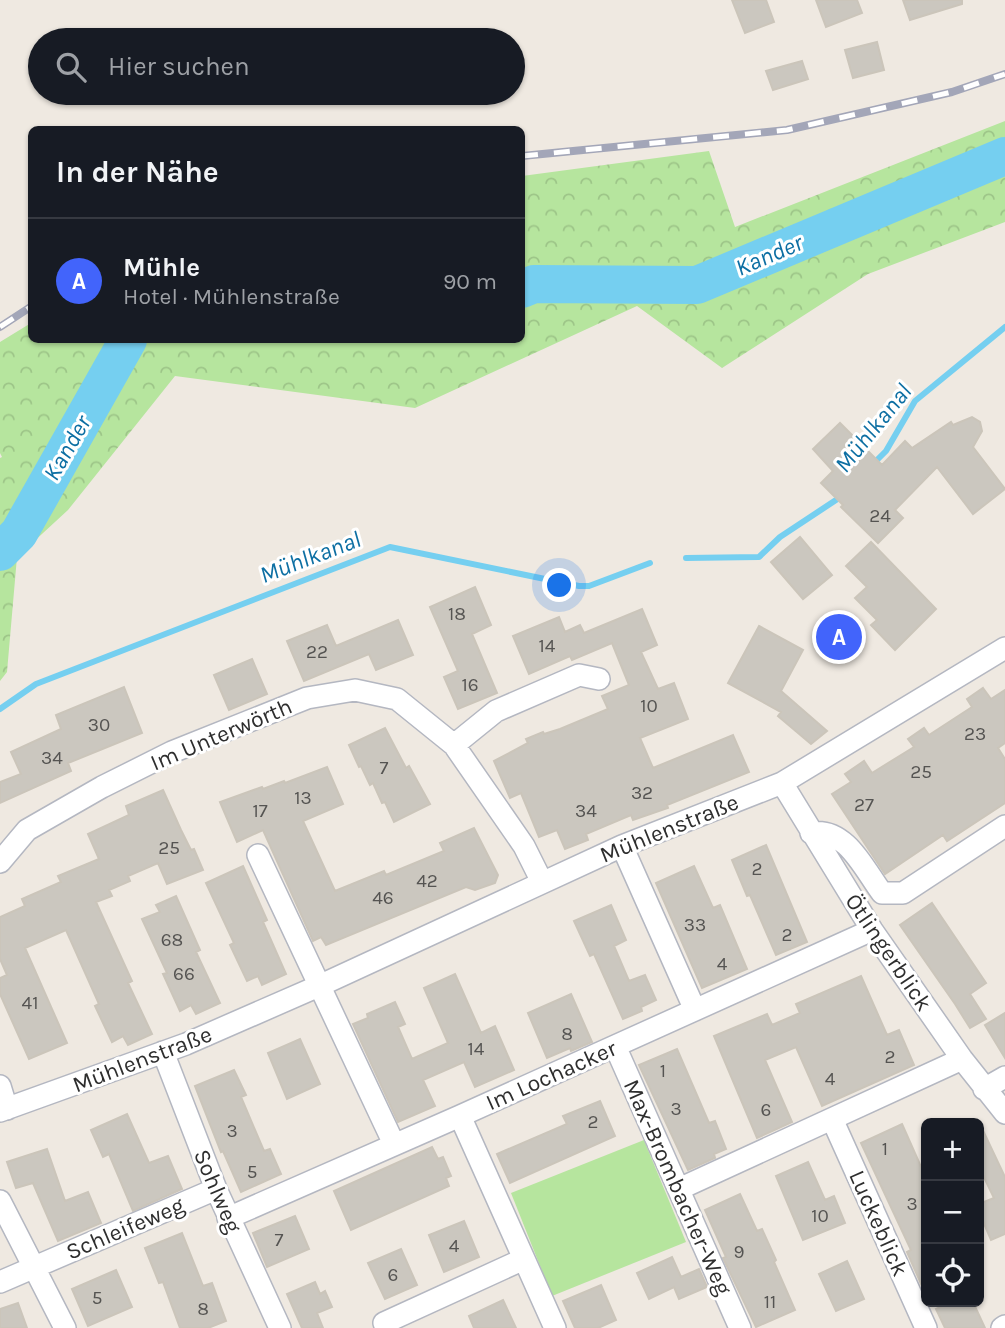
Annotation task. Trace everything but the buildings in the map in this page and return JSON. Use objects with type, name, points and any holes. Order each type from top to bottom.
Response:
[{"type":"street","name":"Mühlenstraße","points":[[4,1110],[163,1052],[321,985],[622,846],[782,783],[1005,648]]},
{"type":"street","points":[[454,745],[496,711],[579,675],[599,679]]},
{"type":"street","name":"Im Unterwörth","points":[[0,862],[27,830],[102,787],[172,752],[307,698],[355,690],[397,699],[454,745],[524,846],[542,882]]},
{"type":"street","name":"Ötlingerblick","points":[[782,783],[872,930],[962,1059],[1005,1113]]},
{"type":"street","points":[[811,834],[823,831],[843,840],[882,893],[902,893],[1005,826]]},
{"type":"street","points":[[622,846],[695,1010]]},
{"type":"street","points":[[258,855],[394,1144]]},
{"type":"street","name":"Im Lochacker","points":[[228,1218],[872,930]]},
{"type":"street","name":"Max-Brombacher-Weg","points":[[615,1046],[740,1328]]},
{"type":"street","name":"Sohlweg","points":[[163,1052],[228,1218],[279,1328]]},
{"type":"street","points":[[679,1189],[962,1059]]},
{"type":"street","points":[[984,1089],[1005,1077]]},
{"type":"street","points":[[0,1086],[4,1110]]},
{"type":"street","points":[[460,1116],[555,1328]]},
{"type":"street","name":"Luckeblick","points":[[832,1119],[926,1328]]},
{"type":"street","name":"Schleifeweg","points":[[0,1282],[216,1189]]},
{"type":"street","points":[[0,1201],[65,1328]]},
{"type":"street","points":[[384,1323],[524,1259]]},
{"type":"green space","points":[[1005,121],[1005,222],[868,274],[722,368],[637,306],[415,408],[175,376],[68,510],[17,557],[7,672],[0,681],[0,342],[28,325],[28,343],[525,343],[525,176],[709,151],[735,227]]},
{"type":"green space","points":[[644,1140],[686,1242],[552,1296],[511,1193]]},
{"type":"waterway","name":"Kander","points":[[525,288],[534,284],[697,285],[1005,156]]},
{"type":"waterway","name":"Mühlkanal","points":[[872,465],[886,451],[915,401],[1005,327]]},
{"type":"waterway","name":"Kander","points":[[0,552],[19,533],[126,343]]},
{"type":"waterway","name":"Mühlkanal","points":[[686,558],[759,557],[780,537],[842,496]]},
{"type":"waterway","name":"Mühlkanal","points":[[0,709],[36,684],[390,547],[579,586],[589,586],[650,563]]},
{"type":"railway","points":[[525,156],[787,130],[952,92],[1005,74]]},
{"type":"railway","points":[[0,327],[28,309]]},
{"type":"place","name":"Mühle","points":[[839,637]]}]
